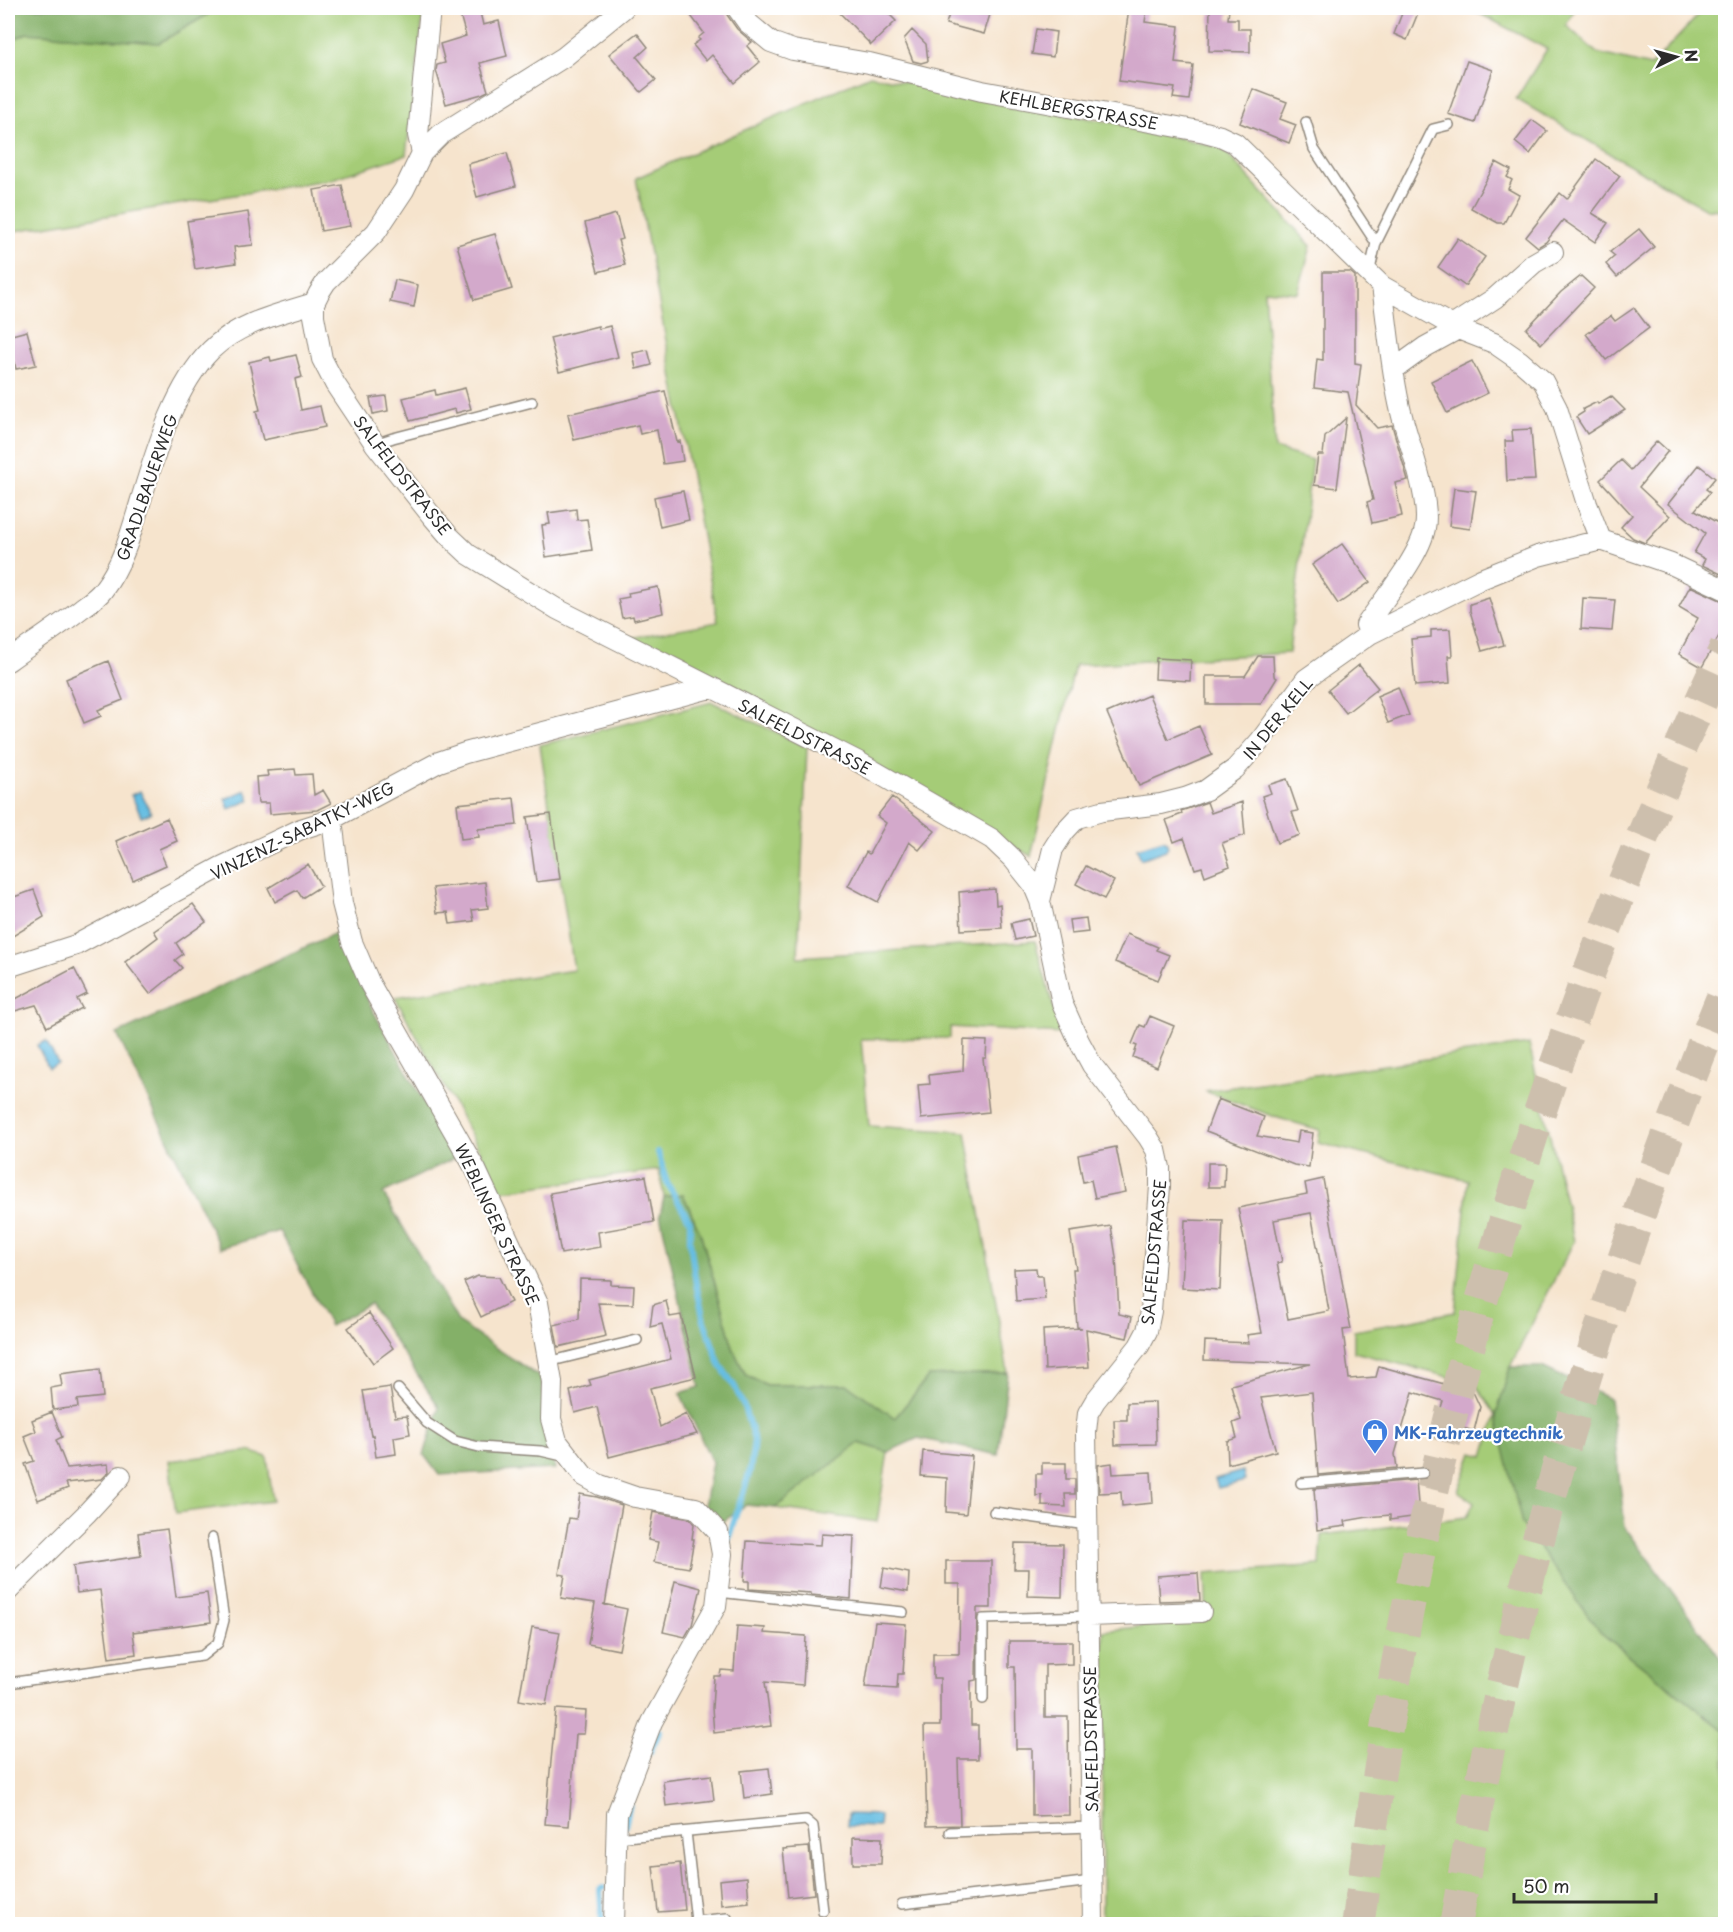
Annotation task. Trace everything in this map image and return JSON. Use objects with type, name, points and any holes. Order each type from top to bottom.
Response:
[{"type":"street","points":[[422,153],[418,135],[430,8]]},
{"type":"street","points":[[314,303],[326,282],[376,232],[404,190],[422,153],[441,134],[564,57],[624,8]]},
{"type":"street","name":"KEHLBERGSTRASSE","points":[[737,8],[747,22],[771,42],[793,50],[869,63],[982,92],[1220,136],[1235,144],[1376,280],[1455,327],[1494,343],[1543,381],[1557,408],[1587,504],[1601,540]]},
{"type":"street","points":[[1393,369],[1455,327],[1496,297],[1534,263],[1553,252]]},
{"type":"street","points":[[1370,634],[1366,625],[1417,550],[1426,527],[1425,501],[1401,411],[1376,280]]},
{"type":"street","name":"SALFELDSTRASSE","points":[[314,303],[317,338],[322,359],[335,384],[375,444],[431,515],[468,554],[557,609],[858,761],[992,839],[1013,859],[1033,884],[1041,900],[1062,1003],[1092,1065],[1148,1137],[1156,1150],[1160,1168],[1151,1311],[1147,1331],[1139,1346],[1095,1401],[1088,1413],[1086,1432],[1093,1924]]},
{"type":"street","name":"GRADLBAUERWEG","points":[[8,661],[58,627],[101,593],[114,574],[125,552],[153,460],[172,410],[192,375],[211,350],[234,333],[260,320],[314,303]]},
{"type":"street","points":[[1601,540],[1671,564],[1725,590]]},
{"type":"street","name":"IN DER KELL","points":[[1077,818],[1102,811],[1161,804],[1206,790],[1235,769],[1254,748],[1306,679],[1370,634],[1481,579],[1538,556],[1601,540]]},
{"type":"street","name":"VINZENZ-SABATKY-WEG","points":[[8,967],[76,945],[221,867],[301,829],[332,819],[439,762],[465,753],[710,688]]},
{"type":"street","name":"SALFELDSTRASSE","points":[[1041,900],[1053,849],[1077,818]]},
{"type":"street","name":"WEBLINGER STRASSE","points":[[332,819],[342,903],[352,942],[370,984],[476,1170],[538,1303],[552,1382],[552,1419],[557,1441],[584,1476],[600,1485],[635,1497],[696,1508],[718,1532],[722,1554],[716,1606],[652,1722],[616,1814],[614,1924]]},
{"type":"street","points":[[8,1591],[121,1476]]},
{"type":"street","points":[[1089,1616],[1201,1612]]},
{"type":"lane","points":[[1306,122],[1314,149],[1376,243]]},
{"type":"lane","points":[[1376,280],[1376,243],[1433,129],[1449,125]]},
{"type":"lane","points":[[375,444],[532,402]]},
{"type":"lane","points":[[548,1362],[638,1340]]},
{"type":"lane","points":[[398,1389],[427,1423],[455,1441],[479,1447],[541,1451],[569,1457]]},
{"type":"lane","points":[[1301,1483],[1423,1473]]},
{"type":"lane","points":[[994,1512],[1087,1525]]},
{"type":"lane","points":[[8,1683],[202,1656],[218,1643],[224,1620],[212,1538]]},
{"type":"lane","points":[[717,1592],[903,1612]]},
{"type":"lane","points":[[983,1699],[983,1619],[1089,1616]]},
{"type":"lane","points":[[616,1838],[806,1820],[813,1826],[823,1911]]},
{"type":"lane","name":"SALFELDSTRASSE","points":[[950,1832],[1091,1827]]},
{"type":"lane","points":[[686,1832],[696,1921],[727,1918]]},
{"type":"lane","points":[[902,1904],[1092,1881]]},
{"type":"green space","points":[[8,8],[219,8],[159,43],[27,33],[8,42]]},
{"type":"green space","points":[[219,8],[424,8],[406,155],[332,179],[8,232],[8,42],[27,33],[159,43]]},
{"type":"green space","points":[[1469,8],[1576,8],[1566,25],[1597,53],[1651,66],[1705,8],[1725,8],[1725,212],[1706,209],[1516,99],[1547,49]]},
{"type":"green space","points":[[870,75],[1114,123],[1222,148],[1311,246],[1298,293],[1264,290],[1275,449],[1312,460],[1289,653],[1075,665],[1031,856],[630,638],[718,622],[636,178]]},
{"type":"green space","points":[[712,702],[807,747],[798,957],[1035,941],[1061,1034],[950,1027],[950,1038],[861,1039],[869,1126],[966,1132],[1008,1373],[929,1376],[895,1418],[848,1385],[767,1385],[746,1375],[734,1351],[701,1235],[683,1194],[664,1197],[659,1170],[502,1191],[395,997],[574,970],[540,745]]},
{"type":"green space","points":[[338,932],[370,1005],[455,1158],[383,1193],[459,1323],[541,1378],[555,1469],[439,1475],[424,1455],[439,1407],[370,1304],[330,1326],[279,1231],[220,1248],[117,1034]]},
{"type":"green space","points":[[1529,1044],[1574,1241],[1510,1367],[1600,1632],[1725,1731],[1725,1924],[1102,1924],[1103,1631],[1207,1619],[1205,1574],[1320,1565],[1322,1535],[1467,1517],[1474,1502],[1458,1491],[1472,1453],[1484,1456],[1496,1415],[1475,1384],[1354,1352],[1354,1331],[1455,1312],[1468,1180],[1318,1143],[1320,1130],[1278,1118],[1205,1091]]},
{"type":"green space","points":[[683,1194],[701,1235],[734,1351],[746,1376],[767,1385],[848,1385],[895,1418],[929,1376],[1008,1373],[998,1455],[918,1438],[888,1452],[859,1443],[775,1508],[746,1505],[720,1524],[704,1505],[712,1462],[680,1393],[700,1387],[660,1215],[664,1197]]},
{"type":"green space","points":[[1510,1367],[1542,1367],[1610,1399],[1625,1527],[1723,1662],[1725,1661],[1725,1731],[1600,1632],[1522,1524],[1496,1415]]},
{"type":"green space","points":[[859,1443],[888,1452],[877,1522],[775,1508]]},
{"type":"green space","points":[[249,1451],[267,1457],[273,1501],[176,1513],[169,1461]]},
{"type":"water","points":[[246,790],[250,800],[229,809],[225,799]]},
{"type":"water","points":[[140,791],[151,813],[142,817],[131,795]]},
{"type":"water","points":[[1166,841],[1168,847],[1166,850],[1141,859],[1137,848]]},
{"type":"water","points":[[46,1041],[58,1063],[49,1068],[37,1045]]},
{"type":"water","points":[[1243,1471],[1245,1481],[1218,1488],[1215,1479]]},
{"type":"water","points":[[848,1814],[880,1815],[879,1827],[847,1826]]},
{"type":"building","points":[[458,8],[479,8],[483,25],[499,21],[507,56],[480,63],[488,91],[446,104],[436,70],[437,65],[445,63],[440,44],[466,36]]},
{"type":"building","points":[[685,8],[725,8],[737,29],[752,42],[747,46],[760,62],[735,83],[712,55],[706,61],[693,45],[704,33]]},
{"type":"building","points":[[835,8],[883,8],[896,21],[871,45]]},
{"type":"building","points":[[951,8],[992,8],[984,34],[946,24]]},
{"type":"building","points":[[1129,8],[1147,8],[1145,22],[1179,26],[1175,63],[1193,65],[1189,100],[1173,98],[1175,88],[1119,81]]},
{"type":"building","points":[[1210,8],[1229,8],[1228,19],[1238,19],[1238,29],[1250,29],[1250,52],[1209,51]]},
{"type":"building","points":[[1404,8],[1420,8],[1407,40],[1394,34]]},
{"type":"building","points":[[1036,29],[1056,32],[1053,57],[1032,54]]},
{"type":"building","points":[[912,30],[926,44],[928,61],[921,63],[913,61],[904,39]]},
{"type":"building","points":[[637,33],[648,47],[637,57],[656,80],[641,92],[609,54]]},
{"type":"building","points":[[1467,61],[1493,70],[1475,123],[1448,114]]},
{"type":"building","points":[[1253,89],[1287,102],[1280,119],[1296,125],[1289,143],[1240,123]]},
{"type":"building","points":[[1532,120],[1547,131],[1530,154],[1515,142]]},
{"type":"building","points":[[507,153],[516,186],[477,197],[468,164]]},
{"type":"building","points":[[1596,159],[1620,176],[1592,213],[1608,223],[1595,242],[1563,220],[1546,242],[1538,247],[1526,237],[1560,193],[1567,199]]},
{"type":"building","points":[[1496,162],[1511,170],[1507,177],[1512,180],[1508,189],[1519,195],[1504,223],[1498,223],[1471,208]]},
{"type":"building","points":[[342,185],[350,226],[321,231],[314,190]]},
{"type":"building","points":[[248,212],[253,245],[234,247],[236,263],[195,269],[187,221]]},
{"type":"building","points":[[616,214],[623,239],[618,240],[625,265],[598,272],[585,223]]},
{"type":"building","points":[[1639,229],[1654,247],[1617,277],[1606,264],[1615,256],[1610,252]]},
{"type":"building","points":[[495,234],[512,289],[474,300],[457,245]]},
{"type":"building","points":[[1458,238],[1485,257],[1465,286],[1438,267]]},
{"type":"building","points":[[1323,272],[1350,272],[1355,276],[1355,363],[1361,364],[1356,405],[1377,428],[1392,425],[1408,480],[1395,483],[1402,516],[1372,523],[1367,502],[1373,500],[1348,392],[1314,388],[1317,359],[1323,360]]},
{"type":"building","points":[[1581,276],[1594,288],[1541,344],[1526,329],[1561,292]]},
{"type":"building","points":[[395,280],[418,285],[414,307],[390,302]]},
{"type":"building","points":[[1634,308],[1649,328],[1606,360],[1586,334],[1611,316],[1615,321]]},
{"type":"building","points":[[598,326],[598,329],[610,326],[618,357],[559,372],[550,338]]},
{"type":"building","points":[[27,331],[36,365],[16,369],[13,357],[8,359],[8,336]]},
{"type":"building","points":[[648,350],[652,365],[636,369],[633,353]]},
{"type":"building","points":[[296,355],[302,377],[295,379],[301,410],[320,406],[325,427],[263,440],[256,411],[260,410],[249,362],[270,357],[271,361]]},
{"type":"building","points":[[1472,361],[1488,393],[1447,413],[1431,381]]},
{"type":"building","points":[[465,388],[471,409],[456,413],[455,409],[410,421],[403,398],[435,390],[436,395]]},
{"type":"building","points":[[665,391],[677,442],[680,441],[683,461],[663,464],[657,430],[640,434],[638,425],[574,440],[568,414]]},
{"type":"building","points":[[386,396],[388,411],[373,414],[370,398]]},
{"type":"building","points":[[1611,396],[1625,410],[1587,434],[1576,417],[1584,412],[1583,409]]},
{"type":"building","points":[[1346,418],[1337,488],[1314,485],[1318,455],[1323,455],[1325,437]]},
{"type":"building","points":[[1531,429],[1535,480],[1507,481],[1505,441],[1513,441],[1512,430]]},
{"type":"building","points":[[1657,441],[1668,451],[1639,487],[1670,516],[1645,543],[1633,538],[1621,527],[1632,515],[1600,480],[1621,460],[1631,470]]},
{"type":"building","points":[[1699,465],[1715,478],[1706,489],[1710,492],[1695,510],[1725,527],[1725,566],[1721,574],[1702,565],[1705,559],[1694,553],[1705,533],[1668,504]]},
{"type":"building","points":[[1454,488],[1476,491],[1470,529],[1449,526]]},
{"type":"building","points":[[683,491],[689,520],[660,527],[654,497]]},
{"type":"building","points":[[576,509],[577,520],[587,519],[592,550],[546,557],[542,525],[550,524],[548,513]]},
{"type":"building","points":[[1342,544],[1370,582],[1338,604],[1312,565]]},
{"type":"building","points":[[1690,586],[1725,602],[1725,625],[1702,667],[1679,654],[1698,618],[1679,607]]},
{"type":"building","points":[[658,587],[663,613],[634,620],[633,616],[622,618],[618,599],[629,597],[628,593]]},
{"type":"building","points":[[1489,598],[1504,645],[1482,651],[1470,604]]},
{"type":"building","points":[[1583,598],[1615,600],[1612,631],[1581,629]]},
{"type":"building","points":[[1450,629],[1452,656],[1448,656],[1450,683],[1415,686],[1411,639],[1431,637],[1431,630]]},
{"type":"building","points":[[1258,656],[1273,656],[1274,676],[1277,678],[1261,704],[1206,704],[1206,676],[1245,676]]},
{"type":"building","points":[[1156,658],[1191,660],[1190,681],[1155,679]]},
{"type":"building","points":[[108,661],[123,700],[98,710],[101,716],[84,723],[66,679]]},
{"type":"building","points":[[1359,665],[1378,688],[1346,713],[1328,690]]},
{"type":"building","points":[[1398,687],[1409,715],[1388,723],[1377,696]]},
{"type":"building","points":[[1149,695],[1168,739],[1199,726],[1212,755],[1139,786],[1107,713]]},
{"type":"building","points":[[295,769],[296,775],[312,774],[314,795],[323,790],[331,803],[317,810],[270,814],[269,803],[258,803],[256,777],[268,776],[267,771]]},
{"type":"building","points":[[1287,779],[1298,811],[1292,812],[1300,835],[1277,843],[1262,796],[1271,793],[1268,785]]},
{"type":"building","points":[[892,797],[935,831],[919,850],[909,842],[878,902],[848,886],[866,852],[869,854],[886,823],[877,816]]},
{"type":"building","points":[[514,798],[517,825],[478,829],[479,837],[461,839],[457,804]]},
{"type":"building","points":[[1207,802],[1211,813],[1242,802],[1245,835],[1222,843],[1230,866],[1205,876],[1202,867],[1195,869],[1184,838],[1174,842],[1166,820],[1182,814],[1181,811]]},
{"type":"building","points":[[551,814],[560,879],[536,882],[527,817]]},
{"type":"building","points":[[167,818],[177,841],[159,849],[166,865],[133,880],[116,841]]},
{"type":"building","points":[[308,864],[321,886],[302,898],[297,890],[275,902],[268,888]]},
{"type":"building","points":[[1086,866],[1114,881],[1104,899],[1076,884]]},
{"type":"building","points":[[485,882],[488,908],[472,910],[474,921],[450,924],[448,912],[437,913],[433,888]]},
{"type":"building","points":[[995,889],[996,905],[1000,904],[1002,928],[961,930],[959,892]]},
{"type":"building","points":[[34,890],[44,917],[8,939],[8,899]]},
{"type":"building","points":[[193,904],[206,922],[176,943],[183,954],[175,960],[182,968],[150,994],[125,962],[158,937],[154,931]]},
{"type":"building","points":[[1086,918],[1088,932],[1071,934],[1069,920]]},
{"type":"building","points":[[1029,919],[1033,936],[1015,940],[1011,923]]},
{"type":"building","points":[[1127,934],[1158,947],[1156,950],[1169,955],[1158,980],[1115,962]]},
{"type":"building","points":[[74,968],[87,994],[77,999],[82,1008],[47,1027],[36,1005],[8,1013],[8,1003]]},
{"type":"building","points":[[1150,1016],[1174,1026],[1157,1067],[1133,1057],[1137,1046],[1132,1044],[1140,1025],[1145,1027]]},
{"type":"building","points":[[964,1040],[987,1041],[986,1058],[983,1058],[989,1112],[921,1119],[918,1085],[930,1084],[929,1075],[963,1071]]},
{"type":"building","points":[[1218,1099],[1264,1117],[1257,1136],[1297,1143],[1299,1131],[1313,1133],[1309,1167],[1294,1165],[1206,1131]]},
{"type":"building","points":[[1116,1147],[1125,1192],[1095,1198],[1091,1180],[1083,1182],[1078,1155]]},
{"type":"building","points":[[1208,1163],[1225,1163],[1224,1187],[1208,1187]]},
{"type":"building","points":[[646,1176],[654,1222],[598,1232],[600,1247],[561,1254],[550,1193]]},
{"type":"building","points":[[1323,1179],[1351,1329],[1343,1330],[1349,1379],[1376,1377],[1379,1366],[1473,1392],[1480,1407],[1474,1431],[1437,1421],[1443,1401],[1413,1392],[1395,1454],[1397,1468],[1318,1475],[1312,1392],[1261,1398],[1276,1451],[1228,1464],[1227,1441],[1237,1438],[1233,1423],[1241,1420],[1231,1385],[1310,1364],[1204,1360],[1205,1341],[1249,1343],[1247,1335],[1262,1333],[1238,1208],[1307,1194],[1305,1183]],"holes":[[[1311,1213],[1329,1311],[1288,1319],[1277,1263],[1282,1262],[1274,1220]]]},
{"type":"building","points":[[1185,1220],[1223,1221],[1220,1290],[1182,1288]]},
{"type":"building","points":[[1111,1226],[1116,1257],[1119,1314],[1132,1317],[1127,1338],[1086,1329],[1089,1367],[1045,1370],[1043,1330],[1082,1328],[1077,1327],[1073,1269],[1076,1269],[1070,1232]]},
{"type":"building","points":[[1036,1268],[1037,1276],[1043,1276],[1045,1299],[1016,1301],[1014,1269]]},
{"type":"building","points":[[478,1276],[499,1277],[511,1302],[481,1317],[464,1282]]},
{"type":"building","points":[[580,1279],[611,1280],[611,1285],[634,1286],[633,1304],[598,1303],[606,1336],[558,1347],[554,1325],[579,1319]]},
{"type":"building","points":[[666,1301],[670,1317],[681,1315],[696,1377],[650,1388],[660,1427],[686,1414],[697,1434],[609,1457],[597,1407],[575,1413],[570,1391],[591,1385],[589,1380],[671,1359],[662,1324],[650,1327],[653,1305]]},
{"type":"building","points":[[369,1313],[393,1348],[373,1363],[348,1328]]},
{"type":"building","points":[[100,1369],[103,1397],[77,1400],[78,1407],[53,1410],[51,1388],[62,1386],[60,1374]]},
{"type":"building","points":[[390,1387],[395,1417],[407,1416],[410,1434],[394,1437],[396,1454],[376,1457],[363,1391]]},
{"type":"building","points":[[1155,1402],[1156,1444],[1115,1445],[1114,1420],[1127,1420],[1127,1403]]},
{"type":"building","points":[[52,1412],[62,1437],[56,1440],[67,1468],[108,1464],[109,1472],[102,1479],[66,1483],[68,1488],[38,1500],[25,1464],[34,1461],[24,1436],[36,1431],[32,1420]]},
{"type":"building","points":[[923,1451],[972,1456],[966,1514],[946,1512],[947,1478],[921,1476]]},
{"type":"building","points":[[1042,1463],[1066,1463],[1066,1479],[1075,1479],[1075,1494],[1065,1494],[1066,1507],[1042,1506],[1042,1495],[1036,1496],[1036,1474],[1042,1474]]},
{"type":"building","points":[[1112,1463],[1113,1474],[1151,1472],[1153,1503],[1122,1506],[1121,1492],[1099,1493],[1098,1465]]},
{"type":"building","points":[[1416,1480],[1419,1516],[1390,1520],[1390,1515],[1368,1517],[1345,1521],[1346,1526],[1317,1530],[1314,1489]]},
{"type":"building","points":[[580,1494],[622,1505],[605,1604],[627,1609],[619,1650],[588,1644],[595,1603],[561,1598],[565,1575],[559,1574],[569,1518],[576,1519]]},
{"type":"building","points":[[653,1512],[690,1519],[694,1524],[689,1568],[654,1562],[658,1542],[648,1540]]},
{"type":"building","points":[[167,1529],[176,1597],[207,1593],[211,1622],[133,1632],[136,1654],[109,1658],[100,1590],[77,1593],[73,1566],[141,1556],[138,1533]]},
{"type":"building","points":[[822,1534],[854,1536],[851,1599],[811,1595],[811,1593],[749,1589],[749,1581],[744,1581],[747,1541],[821,1545]]},
{"type":"building","points":[[1015,1543],[1063,1544],[1062,1597],[1028,1596],[1029,1569],[1014,1569]]},
{"type":"building","points":[[946,1561],[991,1561],[991,1608],[977,1608],[976,1680],[971,1681],[971,1725],[978,1725],[978,1759],[958,1759],[960,1825],[927,1826],[924,1726],[940,1726],[940,1678],[933,1678],[933,1654],[959,1654],[960,1584],[946,1584]]},
{"type":"building","points":[[884,1568],[909,1573],[908,1592],[881,1587]]},
{"type":"building","points":[[1198,1573],[1200,1600],[1159,1601],[1157,1576]]},
{"type":"building","points":[[675,1581],[701,1588],[692,1625],[685,1637],[663,1632]]},
{"type":"building","points":[[875,1622],[906,1624],[903,1674],[898,1674],[897,1689],[865,1687]]},
{"type":"building","points":[[737,1626],[765,1628],[764,1633],[806,1636],[803,1685],[765,1682],[771,1726],[714,1733],[712,1708],[714,1676],[720,1676],[721,1670],[734,1671]]},
{"type":"building","points":[[532,1627],[560,1632],[546,1705],[519,1700]]},
{"type":"building","points":[[1009,1641],[1072,1641],[1072,1664],[1045,1665],[1045,1717],[1068,1717],[1069,1815],[1032,1816],[1032,1749],[1016,1749],[1015,1667],[1009,1667]]},
{"type":"building","points":[[556,1709],[586,1711],[584,1734],[576,1734],[569,1826],[545,1824]]},
{"type":"building","points":[[769,1768],[772,1794],[744,1798],[741,1771]]},
{"type":"building","points":[[711,1775],[714,1800],[666,1806],[663,1781]]},
{"type":"building","points":[[853,1837],[882,1838],[881,1864],[853,1864]]},
{"type":"building","points":[[809,1847],[814,1894],[788,1897],[783,1849]]},
{"type":"building","points":[[680,1863],[685,1910],[658,1912],[653,1866]]},
{"type":"building","points":[[747,1877],[749,1902],[721,1905],[719,1880]]},
{"type":"waterway","points":[[658,1152],[667,1183],[690,1221],[690,1242],[704,1321],[720,1365],[735,1387],[744,1407],[754,1440],[750,1471],[728,1540]]},
{"type":"waterway","points":[[650,1752],[660,1731]]},
{"type":"waterway","points":[[625,1826],[630,1804]]},
{"type":"waterway","points":[[602,1924],[600,1889],[603,1888]]},
{"type":"tunnel","points":[[1358,1924],[1385,1735],[1420,1547],[1475,1323],[1535,1126],[1569,1028],[1643,836],[1726,647]]},
{"type":"tunnel","points":[[1456,1924],[1477,1804],[1503,1685],[1531,1566],[1564,1449],[1599,1332],[1638,1217],[1726,989]]},
{"type":"place","name":"MK-Fahrzeugtechnik","points":[[1375,1455]]}]
